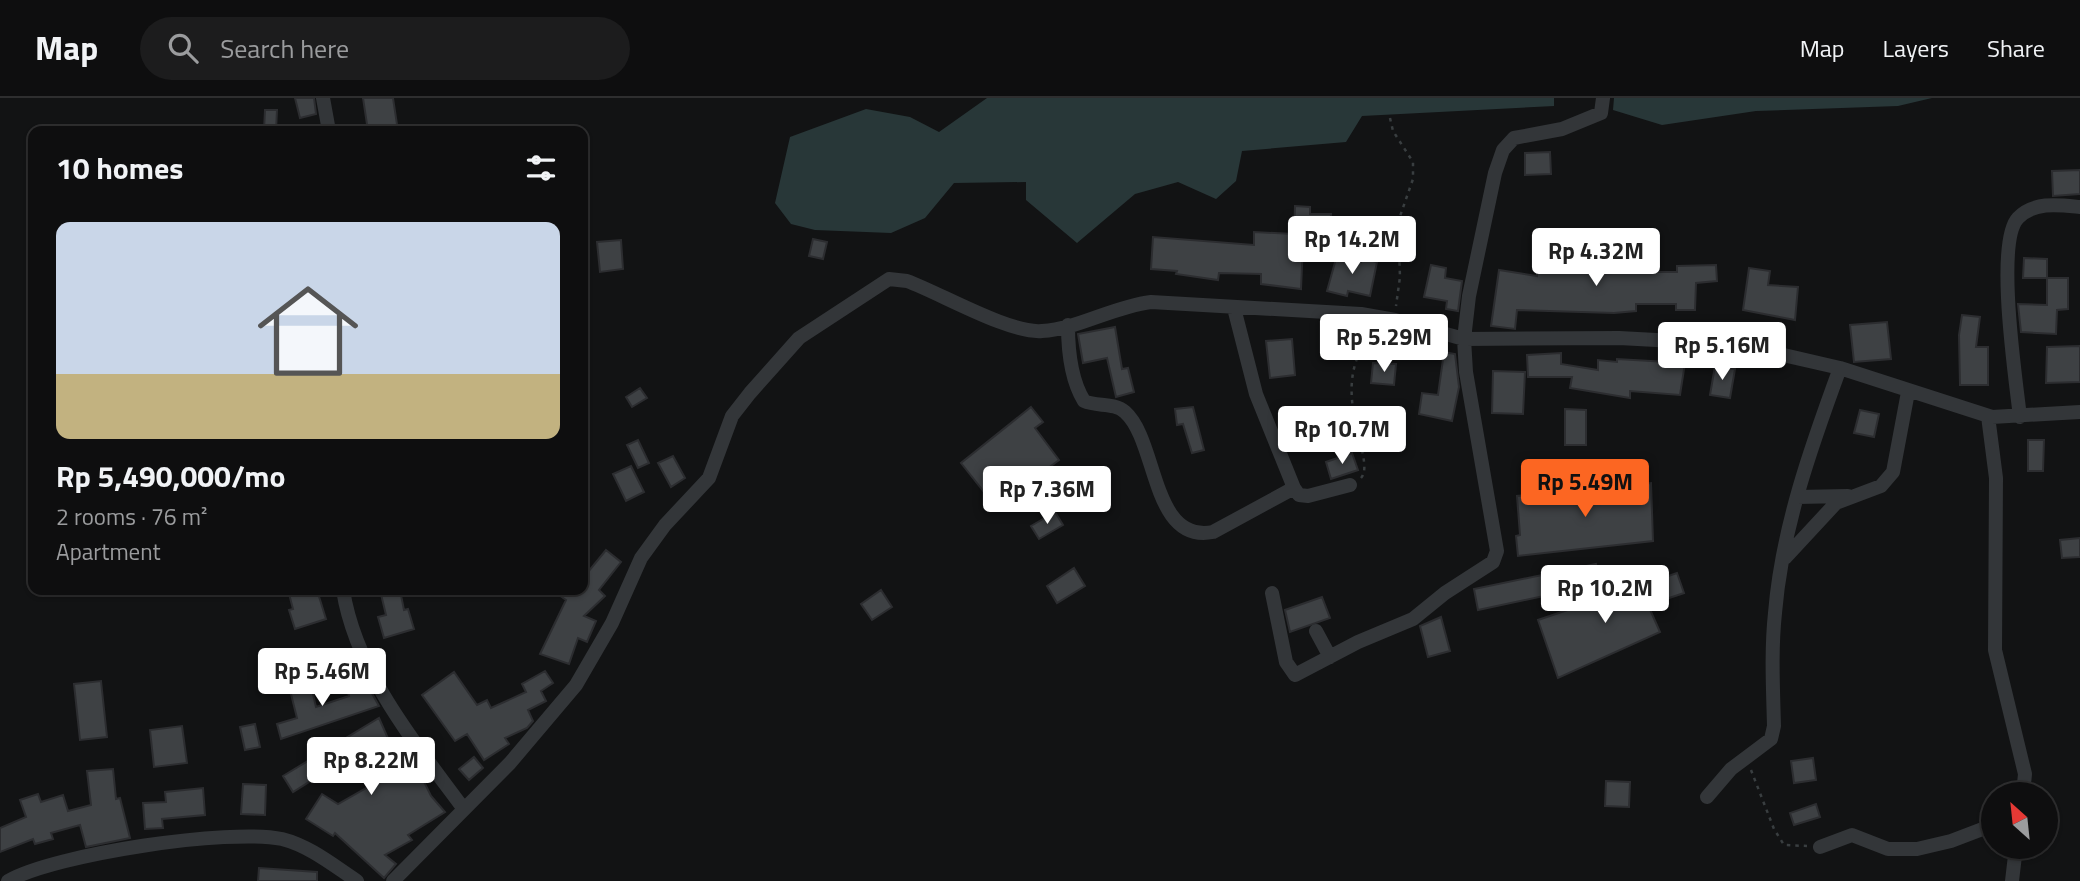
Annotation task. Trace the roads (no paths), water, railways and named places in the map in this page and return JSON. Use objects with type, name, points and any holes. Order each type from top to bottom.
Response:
[{"type":"street","points":[[323,98],[328,126]]},
{"type":"street","points":[[1272,593],[1288,669],[1295,675],[1358,642],[1413,620],[1446,593],[1493,562],[1497,551],[1466,372],[1464,339],[1480,237],[1503,150],[1514,138],[1562,129],[1590,120],[1601,113],[1603,98]]},
{"type":"street","points":[[2020,416],[2011,341],[2010,238],[2018,218],[2041,205],[2080,207]]},
{"type":"street","points":[[393,881],[510,763],[576,685],[612,622],[641,558],[665,525],[709,478],[733,416],[799,338],[889,279],[907,281],[1032,331],[1068,325],[1123,306],[1151,302],[1391,319],[1464,339],[1663,339],[1766,351],[1840,368],[1988,416],[2080,412]]},
{"type":"street","points":[[1234,308],[1256,394],[1294,488],[1299,495],[1308,496],[1350,485]]},
{"type":"street","points":[[1068,325],[1078,390],[1084,401],[1124,411],[1135,425],[1154,478],[1179,525],[1201,534],[1213,532],[1294,488]]},
{"type":"street","points":[[1707,797],[1745,757],[1771,739],[1774,726],[1775,611],[1784,559],[1797,497],[1816,432],[1840,368]]},
{"type":"street","points":[[1784,559],[1824,513],[1852,496],[1881,486],[1893,472],[1908,392]]},
{"type":"street","points":[[1988,416],[1996,478],[1995,650],[2025,774],[2024,782]]},
{"type":"street","points":[[1797,497],[1852,496]]},
{"type":"street","points":[[345,595],[351,627],[367,663],[427,760],[463,808]]},
{"type":"street","points":[[1316,631],[1330,657]]},
{"type":"street","points":[[1820,847],[1852,835],[1888,849],[1917,849],[1981,829]]},
{"type":"street","points":[[8,881],[63,863],[117,851],[221,836],[263,836],[286,840],[316,854],[357,881]]},
{"type":"street","points":[[2012,881],[2015,859]]}]
